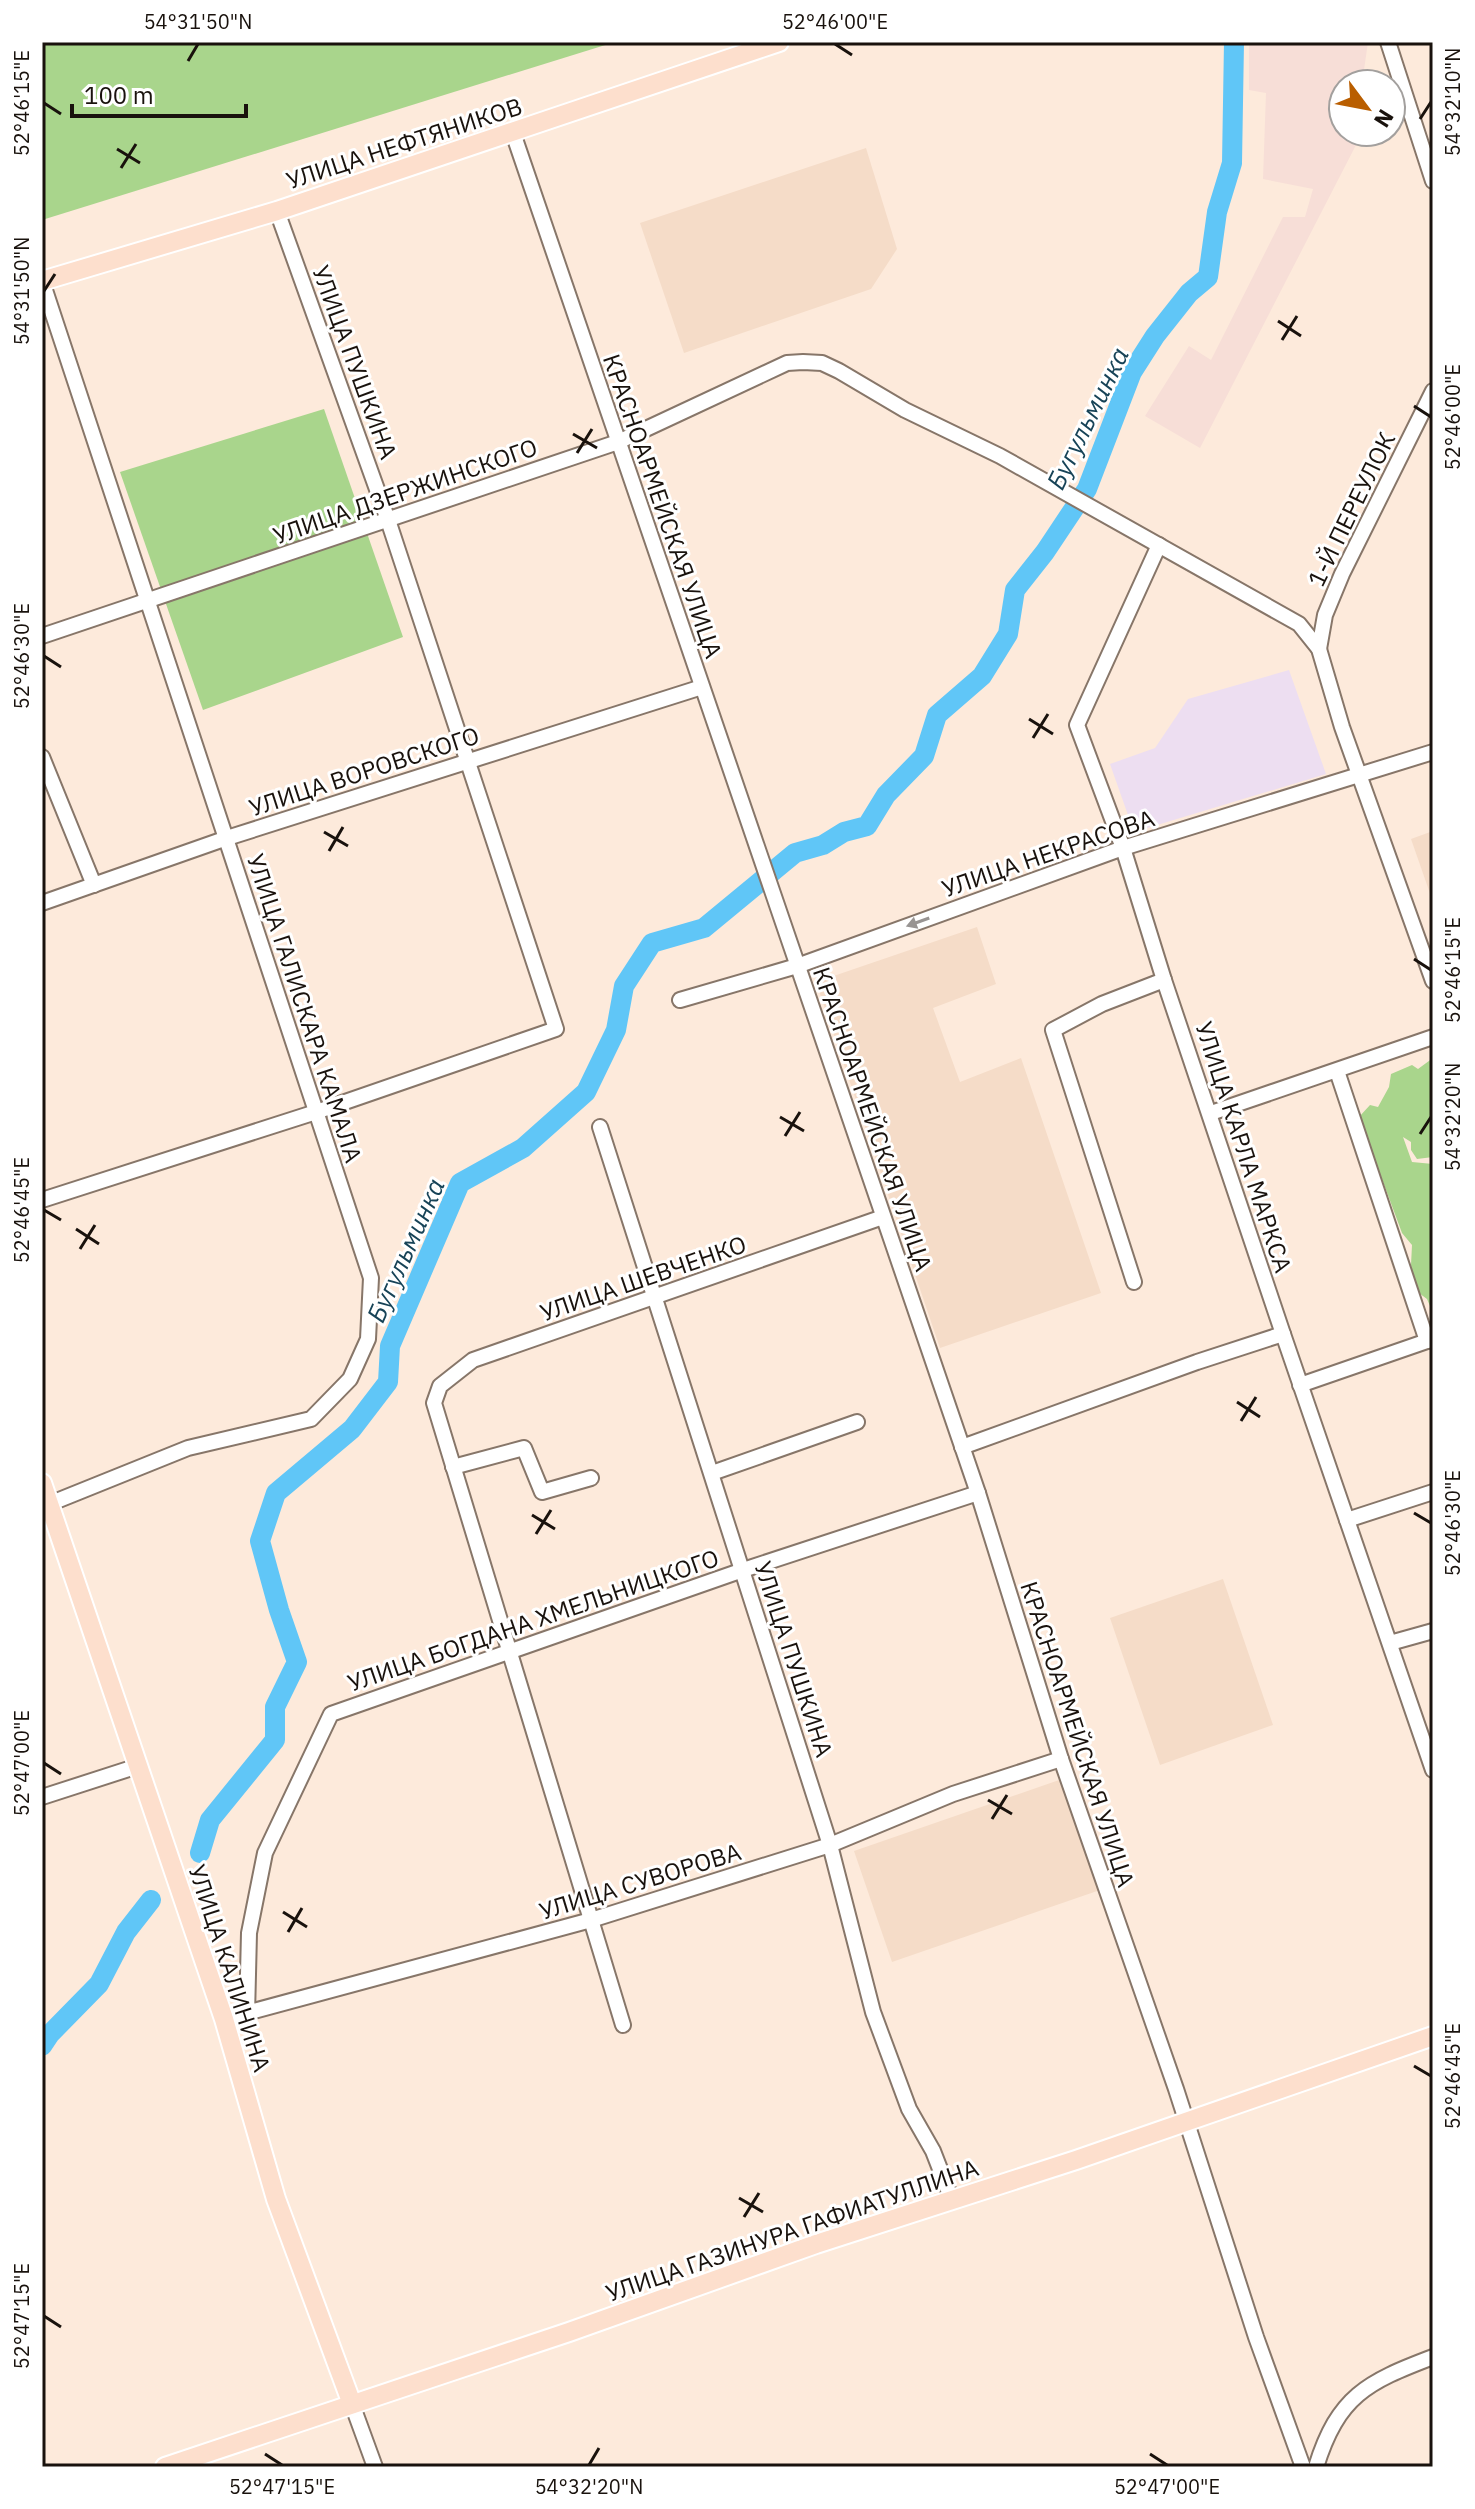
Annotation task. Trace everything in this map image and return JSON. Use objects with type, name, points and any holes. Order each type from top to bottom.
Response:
[{"type":"main road","name":"УЛИЦА НЕФТЯНИКОВ","points":[[42,281],[277,211],[779,42]]},
{"type":"main road","name":"УЛИЦА КАЛИНИНА","points":[[44,1491],[224,2019],[276,2199],[352,2404]]},
{"type":"main road","name":"УЛИЦА ГАЗИНУРА ГАФИАТУЛЛИНА","points":[[165,2467],[1433,2036]]},
{"type":"street","points":[[1388,42],[1433,181]]},
{"type":"street","name":"КРАСНОАРМЕЙСКАЯ УЛИЦА","points":[[513,133],[978,1493],[1061,1759],[1187,2121],[1256,2337],[1303,2467]]},
{"type":"street","name":"УЛИЦА ПУШКИНА","points":[[277,211],[388,520],[556,1029],[316,1112]]},
{"type":"street","name":"УЛИЦА ГАЛИСКАРА КАМАЛА","points":[[42,281],[371,1278],[368,1339],[350,1379],[311,1419],[188,1448],[44,1491]]},
{"type":"street","name":"УЛИЦА ДЗЕРЖИНСКОГО","points":[[42,636],[618,442],[787,363],[822,363],[905,410],[1000,456],[1299,624],[1319,649]]},
{"type":"street","name":"1-Й ПЕРЕУЛОК","points":[[1319,649],[1325,615],[1342,574],[1433,391]]},
{"type":"street","name":"УЛИЦА КАРЛА МАРКСА","points":[[1159,545],[1077,725],[1123,848],[1300,1385],[1433,1770]]},
{"type":"street","points":[[1319,649],[1360,776],[1433,981]]},
{"type":"street","name":"УЛИЦА ВОРОВСКОГО","points":[[42,903],[227,838],[702,687]]},
{"type":"street","name":"УЛИЦА НЕКРАСОВА","points":[[680,1000],[797,966],[1123,848],[1433,752]]},
{"type":"street","points":[[42,757],[94,885]]},
{"type":"street","points":[[1134,1282],[1053,1030],[1102,1004],[1164,980]]},
{"type":"street","points":[[1211,1113],[1433,1037]]},
{"type":"street","points":[[1300,1385],[1430,1340],[1337,1071]]},
{"type":"street","points":[[42,1200],[316,1112]]},
{"type":"street","name":"УЛИЦА ПУШКИНА","points":[[600,1127],[830,1845],[873,2012],[909,2109],[933,2151],[952,2200]]},
{"type":"street","name":"УЛИЦА ШЕВЧЕНКО","points":[[453,1467],[434,1403],[440,1386],[473,1360],[883,1217]]},
{"type":"street","points":[[962,1447],[1283,1334]]},
{"type":"street","points":[[712,1473],[857,1422]]},
{"type":"street","points":[[591,1478],[542,1492],[524,1448],[453,1467],[623,2025]]},
{"type":"street","points":[[1347,1520],[1433,1492]]},
{"type":"street","name":"УЛИЦА БОГДАНА ХМЕЛЬНИЦКОГО","points":[[247,2015],[249,1933],[265,1853],[331,1714],[743,1570],[978,1493]]},
{"type":"street","points":[[1390,1643],[1433,1631]]},
{"type":"street","name":"УЛИЦА СУВОРОВА","points":[[224,2019],[591,1920],[830,1845],[953,1794],[1061,1759]]},
{"type":"street","points":[[42,1797],[138,1766]]},
{"type":"street","points":[[1316,2467],[1339,2413],[1366,2386],[1433,2357]]},
{"type":"street","name":"УЛИЦА КАЛИНИНА","points":[[352,2404],[375,2467]]},
{"type":"shaded area","points":[[1249,42],[1368,42],[1364,68],[1327,68],[1327,148],[1354,148],[1200,448],[1145,416],[1189,346],[1211,360],[1283,217],[1305,217],[1313,189],[1263,179],[1266,93],[1249,90]]},
{"type":"shaded area","points":[[866,148],[897,249],[871,289],[684,353],[640,223]]},
{"type":"shaded area","points":[[1289,670],[1326,774],[1134,832],[1110,764],[1155,748],[1188,699]]},
{"type":"shaded area","points":[[1433,831],[1433,902],[1411,839]]},
{"type":"shaded area","points":[[977,927],[996,984],[933,1008],[960,1082],[1021,1058],[1101,1293],[940,1348],[816,982]]},
{"type":"shaded area","points":[[1223,1579],[1273,1725],[1160,1765],[1110,1618]]},
{"type":"shaded area","points":[[1062,1779],[1100,1890],[892,1962],[854,1851]]},
{"type":"green space","points":[[42,42],[615,42],[42,220]]},
{"type":"green space","points":[[324,409],[403,637],[203,710],[120,472]]},
{"type":"green space","points":[[1433,1058],[1433,1157],[1417,1159],[1411,1150],[1411,1142],[1403,1137],[1412,1162],[1433,1164],[1433,1313],[1427,1299],[1415,1290],[1412,1245],[1402,1233],[1359,1117],[1370,1105],[1378,1107],[1389,1087],[1391,1074],[1412,1065],[1418,1069]]},
{"type":"waterway","name":"Бугульминка","points":[[200,1853],[210,1820],[275,1740],[275,1707],[297,1662],[260,1541],[276,1493],[352,1429],[388,1382],[390,1346],[460,1183],[523,1148],[586,1092],[616,1030],[624,986],[652,943],[704,928],[795,853],[823,845],[844,832],[867,826],[886,795],[924,756],[937,715],[982,676],[1008,634],[1015,590],[1087,489],[1132,372],[1155,336],[1189,293],[1208,277],[1217,212],[1232,163],[1234,42]]},
{"type":"waterway","name":"Бугульминка","points":[[42,2046],[99,1984],[126,1932],[151,1900]]}]
